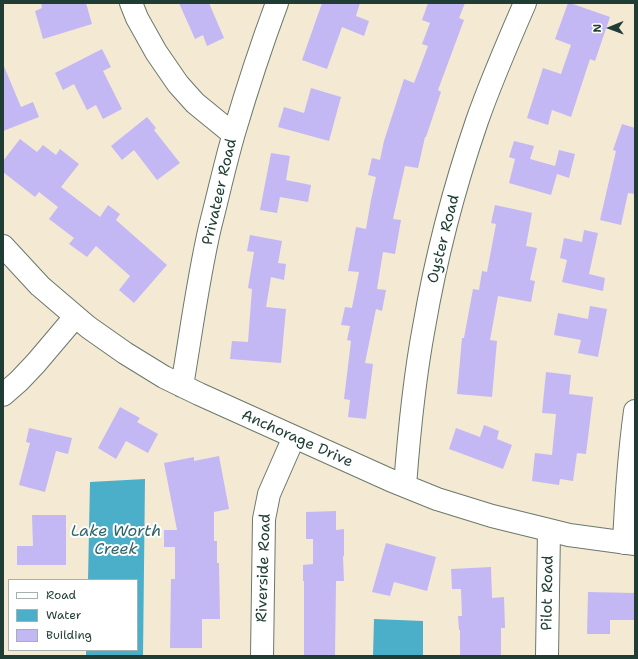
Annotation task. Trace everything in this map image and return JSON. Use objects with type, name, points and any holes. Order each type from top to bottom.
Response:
[{"type":"street","points":[[131,3],[137,18],[156,52],[178,84],[195,104],[234,134]]},
{"type":"street","name":"Privateer Road","points":[[182,386],[210,228],[234,134],[277,3]]},
{"type":"street","name":"Oyster Road","points":[[405,486],[412,407],[424,327],[438,258],[456,189],[477,122],[502,56],[525,3]]},
{"type":"street","name":"Anchorage Drive","points":[[3,246],[40,286],[75,317],[125,353],[164,377],[182,386],[294,438],[437,499],[492,516],[549,530],[630,544]]},
{"type":"street","points":[[3,395],[36,363],[75,317]]},
{"type":"street","points":[[630,544],[625,514],[629,456],[635,411]]},
{"type":"street","name":"Riverside Road","points":[[262,656],[264,519],[269,494],[294,438]]},
{"type":"street","name":"Pilot Road","points":[[547,656],[549,530]]},
{"type":"water","name":"Lake Worth Creek","points":[[145,479],[143,656],[86,656],[86,651],[138,651],[138,579],[88,579],[90,482]]},
{"type":"water","points":[[374,619],[423,621],[423,656],[373,656]]},
{"type":"building","points":[[41,3],[86,3],[92,24],[43,39],[35,11],[42,8]]},
{"type":"building","points":[[179,3],[209,3],[224,38],[207,46],[203,35],[195,39]]},
{"type":"building","points":[[322,3],[360,3],[356,16],[369,21],[364,36],[342,27],[327,69],[302,60]]},
{"type":"building","points":[[428,3],[465,3],[459,18],[464,20],[438,90],[441,92],[425,137],[418,168],[405,166],[393,219],[401,220],[395,254],[383,252],[377,289],[386,290],[382,311],[376,309],[365,363],[373,364],[366,419],[348,417],[350,400],[344,399],[351,341],[347,340],[350,326],[341,325],[345,307],[352,308],[359,272],[348,271],[356,227],[366,229],[376,177],[368,175],[372,158],[380,160],[384,141],[404,79],[414,83],[428,46],[422,44],[430,23],[422,20]]},
{"type":"building","points":[[568,3],[610,17],[595,61],[590,59],[571,117],[552,110],[548,125],[527,118],[543,68],[561,74],[571,45],[555,39]]},
{"type":"building","points":[[102,49],[111,67],[103,71],[122,109],[103,119],[96,105],[87,110],[74,84],[63,90],[55,73]]},
{"type":"building","points":[[3,64],[21,107],[33,102],[39,117],[3,131]]},
{"type":"building","points":[[311,88],[341,97],[329,141],[278,127],[284,107],[304,113]]},
{"type":"building","points":[[147,117],[156,128],[154,130],[180,163],[157,180],[134,150],[122,160],[111,146]]},
{"type":"building","points":[[622,124],[635,128],[635,194],[628,193],[621,225],[600,220],[616,151],[613,150]]},
{"type":"building","points":[[20,139],[37,152],[43,145],[56,155],[60,149],[79,164],[61,187],[100,217],[108,205],[120,214],[116,220],[167,265],[134,303],[119,290],[130,276],[96,246],[87,257],[69,244],[74,238],[49,219],[58,207],[39,192],[35,197],[3,172],[3,161]]},
{"type":"building","points":[[514,141],[534,146],[530,159],[555,166],[559,150],[575,154],[569,178],[557,174],[551,195],[509,183],[515,159],[509,157]]},
{"type":"building","points":[[271,153],[290,156],[286,180],[311,185],[308,202],[280,197],[277,213],[260,210]]},
{"type":"building","points":[[495,205],[532,213],[526,246],[537,248],[530,280],[535,281],[531,302],[498,296],[490,340],[497,341],[492,397],[457,394],[462,338],[464,338],[473,289],[479,290],[482,271],[487,272],[496,224],[491,223]]},
{"type":"building","points":[[584,230],[598,233],[589,274],[605,278],[603,291],[562,282],[567,260],[560,258],[564,238],[582,242]]},
{"type":"building","points":[[250,235],[282,241],[278,263],[286,264],[284,280],[271,277],[266,307],[286,309],[281,363],[230,359],[232,341],[248,342],[252,289],[248,288],[254,252],[247,251]]},
{"type":"building","points":[[590,306],[607,309],[598,357],[578,353],[581,340],[554,335],[558,313],[588,319]]},
{"type":"building","points":[[546,372],[571,375],[569,394],[593,397],[586,454],[577,453],[573,481],[560,479],[559,485],[532,481],[535,453],[552,455],[556,414],[542,413]]},
{"type":"building","points":[[120,407],[140,418],[137,422],[158,434],[148,453],[126,441],[116,459],[98,448]]},
{"type":"building","points":[[484,425],[499,431],[497,439],[512,445],[503,469],[449,449],[456,428],[480,437]]},
{"type":"building","points":[[29,428],[72,438],[68,454],[56,451],[45,492],[19,485],[30,443],[26,442]]},
{"type":"building","points":[[219,456],[229,509],[214,512],[214,541],[217,541],[217,563],[219,563],[220,619],[202,619],[202,648],[170,648],[171,579],[175,579],[175,547],[164,547],[164,530],[177,530],[164,463],[194,457],[194,461]]},
{"type":"building","points":[[336,511],[336,530],[344,529],[344,581],[336,581],[335,656],[304,656],[303,565],[313,564],[313,539],[306,539],[306,512]]},
{"type":"building","points":[[32,515],[66,515],[66,565],[17,565],[17,546],[33,546]]},
{"type":"building","points":[[386,543],[436,557],[427,591],[394,582],[390,596],[372,592]]},
{"type":"building","points":[[491,567],[492,598],[504,597],[505,628],[501,628],[501,656],[460,656],[460,630],[458,616],[462,616],[461,589],[452,589],[451,569]]},
{"type":"building","points":[[588,592],[635,593],[635,620],[610,620],[610,634],[587,634]]}]
